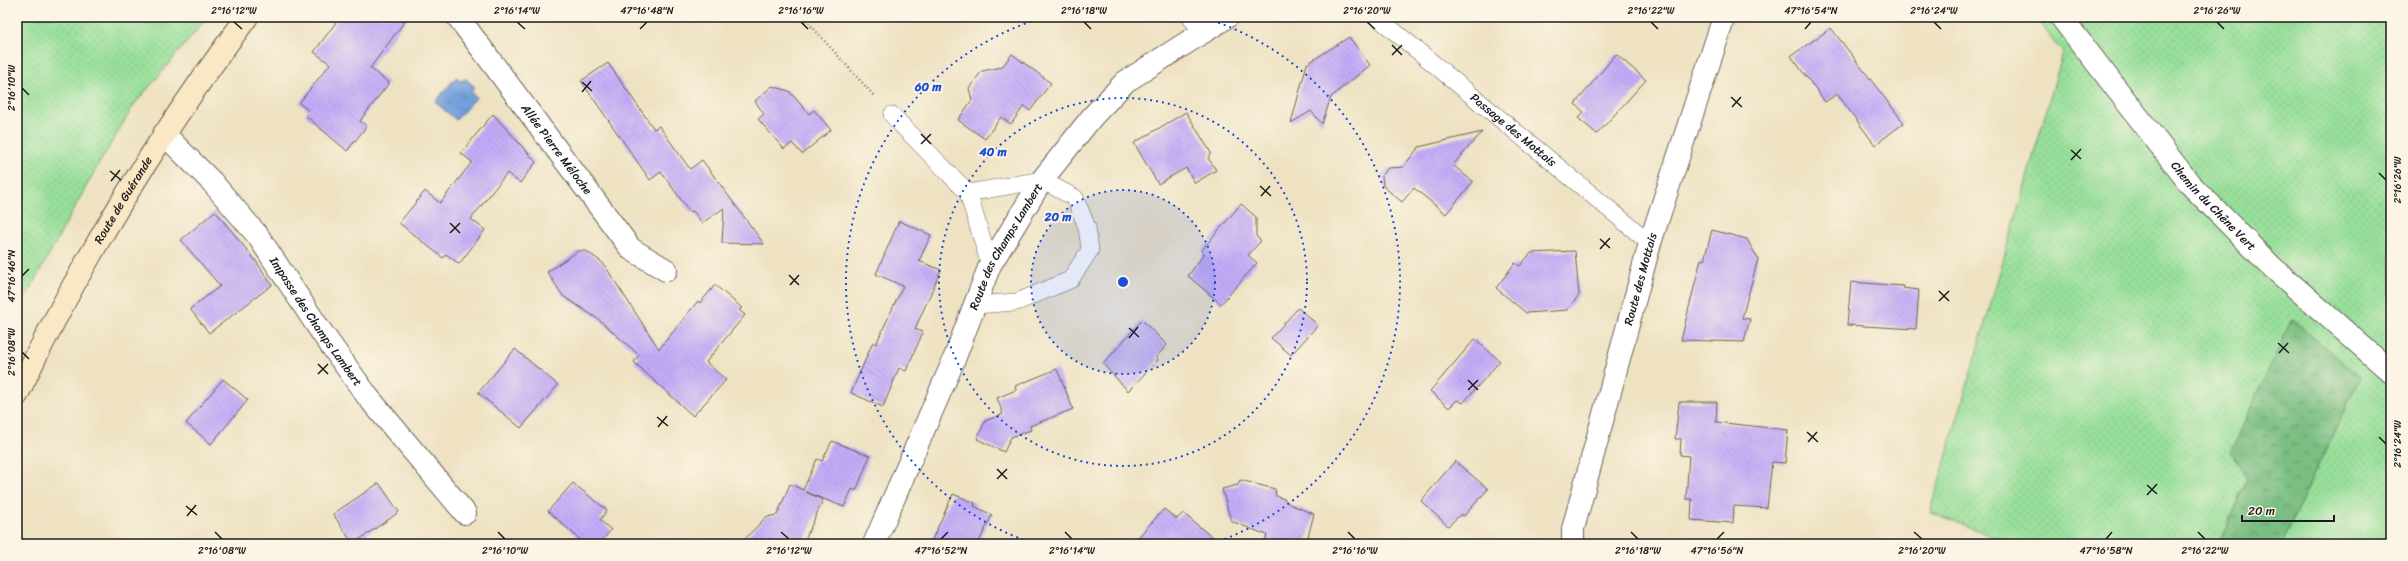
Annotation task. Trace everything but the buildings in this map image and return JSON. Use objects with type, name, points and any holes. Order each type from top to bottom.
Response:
[{"type":"street","name":"Route de Guérande","points":[[17,395],[45,336],[113,214],[164,134],[247,17]]},
{"type":"street","name":"Allée Pierre Méloche","points":[[458,17],[631,248],[666,270]]},
{"type":"street","name":"Route des Champs Lambert","points":[[874,544],[975,305],[990,265],[1042,180],[1092,117],[1125,82],[1161,57],[1197,25],[1226,17]]},
{"type":"street","name":"Route des Mottais","points":[[1573,544],[1573,529],[1609,390],[1650,243],[1724,17]]},
{"type":"street","name":"Chemin du Chêne Vert","points":[[2060,17],[2190,184],[2271,266],[2391,372]]},
{"type":"street","name":"Impasse des Champs Lambert","points":[[164,134],[212,182],[258,236],[320,330],[368,397],[465,513]]},
{"type":"lane","name":"Passage des Mottais","points":[[1377,17],[1650,243]]},
{"type":"lane","points":[[892,115],[968,193],[990,265]]},
{"type":"lane","points":[[968,193],[1042,180],[1075,198],[1087,227],[1090,250],[1070,280],[1017,302],[975,305]]},
{"type":"path","points":[[803,17],[892,115]]},
{"type":"green space","points":[[17,17],[208,17],[134,105],[93,174],[17,313]]},
{"type":"green space","points":[[2035,17],[2391,17],[2391,544],[2281,544],[2360,377],[2247,478],[2219,544],[2016,544],[1930,513],[2063,53]]},
{"type":"green space","points":[[2292,319],[2360,377],[2281,544],[2219,544],[2247,479],[2231,451]]},
{"type":"water","points":[[456,77],[462,81],[465,78],[475,87],[471,92],[477,97],[456,120],[435,102]]}]
